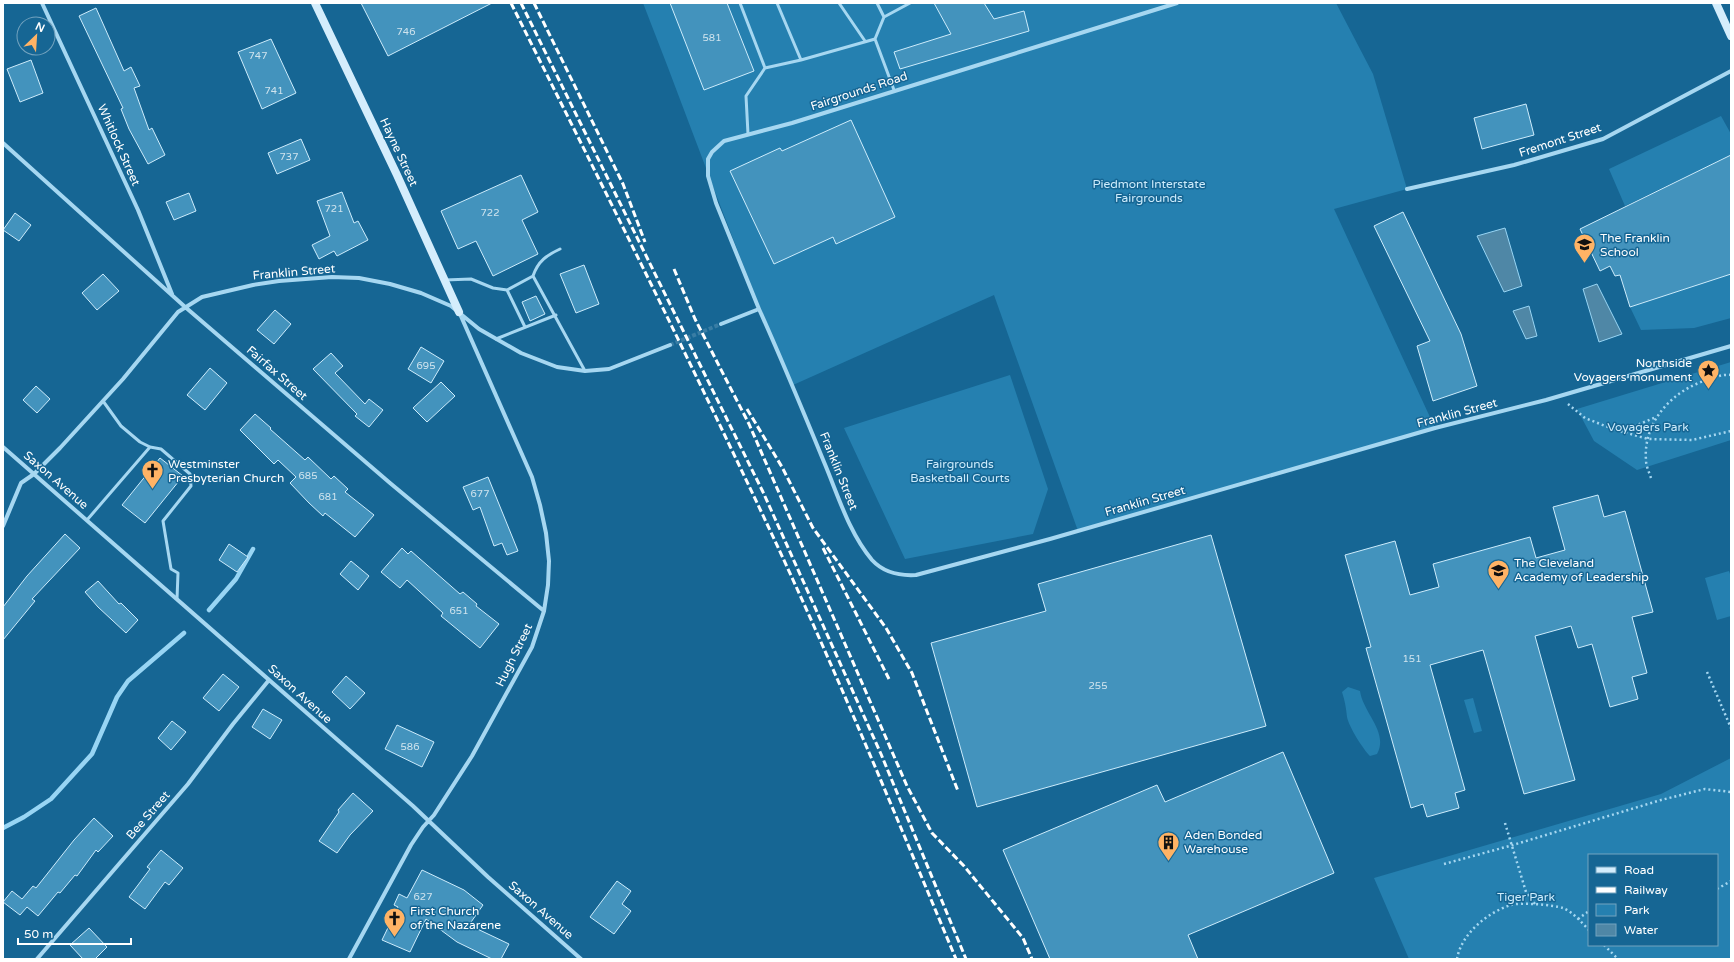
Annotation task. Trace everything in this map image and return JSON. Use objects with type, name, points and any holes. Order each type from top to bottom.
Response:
[{"type":"street","name":"Whitlock Street","points":[[42,3],[138,210],[173,296]]},
{"type":"street","name":"Hayne Street","points":[[315,3],[459,312]]},
{"type":"street","name":"Fairgrounds Road","points":[[759,309],[716,203],[707,167],[710,155],[717,145],[724,141],[1176,3]]},
{"type":"street","points":[[1716,3],[1731,36]]},
{"type":"street","name":"Fremont Street","points":[[1407,189],[1514,165],[1603,139],[1731,71]]},
{"type":"street","name":"Fairfax Street","points":[[3,144],[184,306],[384,478],[544,611]]},
{"type":"street","name":"Franklin Street","points":[[3,526],[22,483],[34,474],[60,448],[103,401],[178,312],[184,306],[202,297],[253,285],[332,277],[359,278],[390,284],[421,293],[459,312],[479,329],[521,353],[543,363],[557,367],[585,371],[609,369],[670,345]]},
{"type":"street","points":[[721,324],[759,309]]},
{"type":"street","name":"Franklin Street","points":[[759,309],[850,525],[873,561],[887,571],[904,576],[916,575],[1050,539],[1731,346]]},
{"type":"street","name":"Hugh Street","points":[[349,959],[411,845],[429,821],[472,756],[532,647],[544,611],[548,585],[549,561],[546,533],[540,505],[532,477],[459,312]]},
{"type":"street","name":"Saxon Avenue","points":[[3,447],[429,821],[488,877],[581,959]]},
{"type":"street","name":"Bee Street","points":[[37,959],[183,790],[233,724],[269,680]]},
{"type":"lane","points":[[740,3],[766,68]]},
{"type":"lane","points":[[777,3],[801,60]]},
{"type":"lane","points":[[839,3],[865,41]]},
{"type":"lane","points":[[877,3],[884,18]]},
{"type":"lane","points":[[894,90],[875,39],[884,18],[910,3]]},
{"type":"lane","points":[[748,134],[746,96],[766,68],[801,60],[875,39]]},
{"type":"lane","points":[[445,280],[471,279],[493,288],[507,290],[533,276],[537,264],[550,254],[560,249]]},
{"type":"lane","points":[[533,276],[556,315],[585,371]]},
{"type":"lane","points":[[507,290],[525,327]]},
{"type":"lane","points":[[496,339],[556,315]]},
{"type":"lane","points":[[103,401],[121,426],[140,442],[150,447],[161,449],[190,474],[191,486],[163,521],[170,569],[178,573],[177,599]]},
{"type":"lane","points":[[87,520],[150,447]]},
{"type":"path","points":[[1651,478],[1646,460],[1648,438],[1656,417],[1672,397],[1690,385],[1712,378],[1731,376]]},
{"type":"path","points":[[1568,404],[1585,418],[1613,429],[1648,438],[1692,440],[1731,431]]},
{"type":"path","points":[[1613,429],[1635,426],[1656,417]]},
{"type":"path","points":[[1707,672],[1731,728]]},
{"type":"path","points":[[1444,864],[1683,794],[1705,789],[1731,792]]},
{"type":"path","points":[[1505,824],[1513,845],[1526,892],[1536,905]]},
{"type":"path","points":[[1718,888],[1731,881]]},
{"type":"path","points":[[1457,959],[1458,950],[1462,944],[1487,916],[1512,904],[1564,908],[1588,929]]},
{"type":"path","points":[[1578,919],[1588,912]]},
{"type":"path","points":[[1605,946],[1618,959]]},
{"type":"green space","name":"Piedmont Interstate Fairgrounds","points":[[643,3],[1336,3],[1373,74],[1407,189],[1334,209],[1435,428],[1078,531],[994,295],[793,385],[753,290]]},
{"type":"green space","points":[[1721,116],[1731,134],[1731,155],[1625,206],[1609,169]]},
{"type":"green space","points":[[1731,274],[1731,318],[1694,328],[1641,330],[1630,307]]},
{"type":"green space","name":"Voyagers Park","points":[[1731,362],[1731,440],[1637,470],[1594,441],[1577,409]]},
{"type":"green space","name":"Fairgrounds Basketball Courts","points":[[1010,375],[1048,489],[1033,534],[905,559],[844,428]]},
{"type":"green space","points":[[1729,571],[1731,577],[1731,616],[1717,620],[1705,578]]},
{"type":"green space","points":[[1348,687],[1360,691],[1362,699],[1378,730],[1380,746],[1377,754],[1370,756],[1367,753],[1350,726],[1342,692]]},
{"type":"green space","points":[[1473,698],[1482,731],[1474,733],[1464,700]]},
{"type":"green space","name":"Tiger Park","points":[[1731,758],[1731,959],[1409,959],[1374,878],[1661,794]]},
{"type":"water","points":[[1505,228],[1522,286],[1504,292],[1477,236]]},
{"type":"water","points":[[1597,284],[1622,334],[1599,342],[1583,289]]},
{"type":"water","points":[[1529,306],[1537,336],[1526,339],[1513,311]]},
{"type":"building","points":[[361,3],[492,3],[388,56]]},
{"type":"building","points":[[670,3],[727,3],[754,71],[704,90]]},
{"type":"building","points":[[934,3],[984,3],[994,19],[1024,11],[1029,31],[900,69],[894,52],[951,34]]},
{"type":"building","points":[[96,8],[124,71],[131,67],[140,86],[134,88],[149,130],[152,128],[165,155],[148,164],[129,129],[121,109],[123,108],[79,16]]},
{"type":"building","points":[[271,39],[296,93],[262,109],[238,52]]},
{"type":"building","points":[[31,60],[43,93],[20,102],[7,69]]},
{"type":"building","points":[[1526,104],[1534,135],[1482,149],[1474,118]]},
{"type":"building","points":[[851,120],[895,217],[836,244],[833,237],[774,264],[730,171],[780,148],[782,151]]},
{"type":"building","points":[[301,139],[310,160],[277,174],[268,153]]},
{"type":"building","points":[[1731,155],[1731,274],[1630,307],[1620,275],[1615,276],[1610,266],[1600,271],[1580,229]]},
{"type":"building","points":[[521,175],[538,212],[522,220],[538,254],[493,276],[476,241],[458,249],[441,211]]},
{"type":"building","points":[[342,192],[354,223],[358,221],[368,240],[337,256],[334,251],[319,259],[312,245],[330,236],[317,201]]},
{"type":"building","points":[[189,193],[196,211],[174,220],[166,202]]},
{"type":"building","points":[[1403,212],[1461,334],[1477,386],[1433,401],[1417,346],[1430,341],[1374,226]]},
{"type":"building","points":[[15,213],[31,225],[19,241],[3,230]]},
{"type":"building","points":[[584,265],[599,304],[576,313],[560,274]]},
{"type":"building","points":[[103,274],[119,291],[97,310],[82,293]]},
{"type":"building","points":[[536,296],[545,314],[530,321],[522,302]]},
{"type":"building","points":[[275,310],[291,324],[274,344],[257,330]]},
{"type":"building","points":[[421,347],[444,361],[431,383],[408,369]]},
{"type":"building","points":[[331,353],[343,366],[335,373],[365,404],[369,399],[383,410],[369,427],[355,416],[357,414],[313,369]]},
{"type":"building","points":[[210,368],[227,383],[205,410],[187,395]]},
{"type":"building","points":[[441,382],[455,396],[427,422],[413,408]]},
{"type":"building","points":[[36,386],[50,399],[37,413],[23,400]]},
{"type":"building","points":[[255,414],[305,460],[308,457],[331,479],[334,476],[348,489],[345,492],[374,515],[355,537],[325,513],[323,516],[309,503],[290,483],[296,477],[278,460],[274,464],[240,430]]},
{"type":"building","name":"Westminster Presbyterian Church","points":[[160,458],[183,476],[145,523],[122,505]]},
{"type":"building","points":[[488,477],[518,551],[507,555],[502,543],[494,546],[480,507],[473,510],[463,487]]},
{"type":"building","points":[[1598,495],[1604,517],[1625,511],[1653,612],[1632,617],[1647,673],[1632,677],[1638,699],[1610,707],[1592,644],[1578,648],[1571,626],[1535,636],[1575,780],[1524,794],[1483,650],[1430,665],[1465,790],[1455,793],[1459,808],[1427,817],[1423,804],[1411,808],[1366,648],[1371,647],[1345,555],[1395,541],[1410,595],[1439,587],[1433,564],[1530,537],[1536,558],[1565,550],[1553,507]]},
{"type":"building","points":[[65,534],[80,548],[32,599],[35,601],[3,640],[3,607],[27,576]]},
{"type":"building","points":[[1211,535],[1266,726],[977,807],[931,643],[1046,611],[1038,584]]},
{"type":"building","points":[[229,544],[248,557],[237,572],[219,560]]},
{"type":"building","points":[[402,548],[408,554],[411,551],[460,594],[463,592],[477,604],[476,606],[499,624],[480,648],[441,616],[443,613],[407,580],[400,588],[381,572]]},
{"type":"building","points":[[351,561],[369,576],[358,590],[340,574]]},
{"type":"building","points":[[98,581],[119,604],[121,603],[138,620],[126,633],[98,607],[85,592]]},
{"type":"building","points":[[223,674],[239,687],[219,711],[203,698]]},
{"type":"building","points":[[346,676],[365,693],[350,709],[332,692]]},
{"type":"building","points":[[263,709],[282,720],[270,739],[252,727]]},
{"type":"building","points":[[172,721],[186,732],[171,750],[158,738]]},
{"type":"building","points":[[397,725],[434,742],[422,767],[385,749]]},
{"type":"building","name":"Aden Bonded Warehouse","points":[[1283,752],[1334,873],[1188,935],[1198,959],[1050,959],[1003,850],[1157,785],[1165,802]]},
{"type":"building","points":[[353,793],[373,811],[350,835],[337,853],[319,841],[339,812],[338,810]]},
{"type":"building","points":[[94,818],[113,836],[98,852],[96,850],[77,876],[75,875],[60,893],[58,892],[38,916],[27,907],[20,915],[3,902],[12,891],[22,899],[33,886],[36,888],[74,840]]},
{"type":"building","points":[[161,850],[183,868],[169,885],[165,882],[145,909],[129,897],[150,869],[147,867]]},
{"type":"building","points":[[422,870],[464,890],[483,905],[469,925],[509,944],[501,959],[492,959],[457,942],[426,919],[410,952],[382,940],[398,907],[394,905],[399,894],[407,898]]},
{"type":"building","points":[[617,881],[631,891],[622,904],[631,911],[614,934],[590,917]]},
{"type":"building","points":[[89,928],[107,947],[95,959],[83,959],[70,945]]},
{"type":"waterway","points":[[209,610],[236,579],[253,549]]},
{"type":"waterway","points":[[3,828],[24,817],[51,799],[92,754],[117,697],[128,681],[184,633]]},
{"type":"tunnel","points":[[670,345],[721,324]]},
{"type":"railway","points":[[511,3],[673,329],[793,579],[841,687],[956,959]]},
{"type":"railway","points":[[521,3],[763,492],[881,754],[966,959]]},
{"type":"railway","points":[[534,3],[623,184],[645,242]]},
{"type":"railway","points":[[674,269],[695,319],[749,424],[907,786],[932,833],[964,866],[1023,938],[1032,959]]},
{"type":"railway","points":[[747,409],[782,467],[813,528],[886,628],[912,673],[958,791]]},
{"type":"railway","points":[[823,548],[889,679]]},
{"type":"place","name":"The Franklin School","points":[[1584,264]]},
{"type":"place","name":"Northside Voyagers monument","points":[[1708,390]]},
{"type":"place","name":"Westminster Presbyterian Church","points":[[153,490]]},
{"type":"place","name":"The Cleveland Academy of Leadership","points":[[1499,590]]},
{"type":"place","name":"Aden Bonded Warehouse","points":[[1169,862]]},
{"type":"place","name":"First Church of the Nazarene","points":[[395,938]]}]
